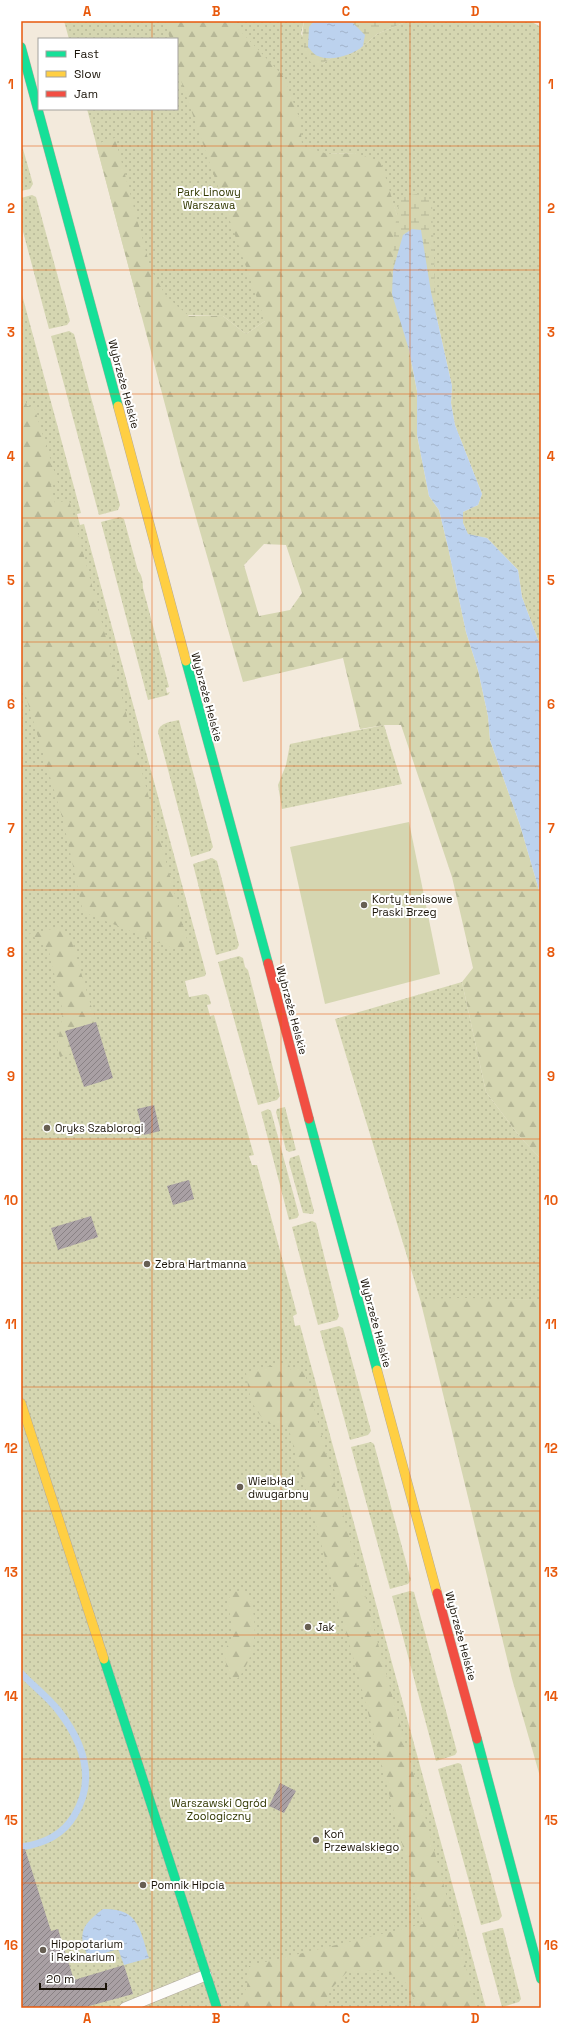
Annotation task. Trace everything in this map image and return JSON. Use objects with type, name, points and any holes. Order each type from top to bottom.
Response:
[{"type":"main road","name":"Wybrzeże Helskie","points":[[21,47],[541,1979]]},
{"type":"main road","points":[[21,1403],[217,2008]]},
{"type":"lane","points":[[125,2008],[206,1975]]},
{"type":"green space","name":"Park Linowy Warszawa","points":[[64,21],[304,21],[301,34],[322,64],[333,57],[355,53],[377,34],[408,21],[530,21],[541,27],[541,648],[522,597],[518,570],[487,538],[468,535],[463,523],[463,512],[478,505],[482,494],[455,425],[451,403],[452,386],[431,292],[403,235],[386,181],[355,153],[328,154],[265,321],[246,334],[223,316],[141,314],[87,110],[178,110],[178,38],[69,38]]},
{"type":"green space","points":[[165,21],[231,21],[284,77],[300,120],[302,146],[328,154],[355,153],[381,162],[403,235],[409,350],[417,391],[417,435],[429,496],[439,510],[466,632],[478,670],[488,716],[490,740],[520,825],[541,897],[541,1159],[520,1137],[486,1092],[462,982],[473,968],[452,877],[401,725],[384,725],[360,729],[343,658],[243,682],[181,465],[96,144],[115,138],[151,270],[166,296],[189,316],[223,316],[246,334],[265,321],[178,70],[178,38],[170,38]],"holes":[[[264,544],[286,545],[302,593],[290,610],[259,616],[244,565]]]},
{"type":"green space","points":[[304,21],[408,21],[377,34],[355,53],[333,57],[322,64],[311,63],[304,48]]},
{"type":"green space","points":[[21,142],[33,184],[30,189],[21,191]]},
{"type":"green space","points":[[422,193],[432,201],[436,315],[393,270],[394,233],[400,197]]},
{"type":"green space","points":[[32,195],[36,197],[70,321],[67,325],[49,329],[21,224],[21,198]]},
{"type":"green space","name":"Warszawski Ogród Zoologiczny","points":[[21,291],[81,513],[77,514],[80,525],[84,524],[206,973],[205,976],[185,981],[189,997],[206,994],[209,996],[211,1004],[207,1005],[210,1016],[214,1015],[254,1155],[249,1156],[252,1165],[257,1165],[297,1314],[293,1316],[295,1326],[300,1325],[486,2008],[21,2008]]},
{"type":"green space","points":[[69,331],[74,334],[120,505],[118,510],[99,515],[51,336]]},
{"type":"green space","points":[[21,383],[27,406],[34,407],[58,483],[51,485],[55,503],[69,500],[189,947],[175,949],[83,912],[63,820],[21,680]]},
{"type":"green space","points":[[120,517],[124,519],[138,571],[141,576],[169,687],[166,688],[167,693],[170,692],[168,695],[148,700],[101,522]]},
{"type":"green space","points":[[179,720],[213,847],[210,851],[191,857],[158,732],[160,727],[163,725]]},
{"type":"green space","points":[[384,725],[402,784],[282,809],[278,785],[286,765],[290,744]]},
{"type":"green space","name":"Korty tenisowe Praski Brzeg","points":[[409,822],[440,974],[325,1004],[290,847]]},
{"type":"green space","points":[[212,858],[217,861],[239,945],[237,949],[216,955],[193,864]]},
{"type":"green space","points":[[61,927],[70,936],[96,1022],[66,1031],[72,1053],[60,1057],[57,1047],[63,1012],[49,951],[40,940],[28,934]]},
{"type":"green space","points":[[239,956],[243,958],[245,967],[248,970],[280,1096],[277,1100],[258,1105],[218,962]]},
{"type":"green space","points":[[462,982],[486,1092],[520,1137],[541,1159],[541,1300],[420,1299],[335,1019]]},
{"type":"green space","points":[[285,1107],[296,1150],[289,1152],[286,1150],[276,1112],[277,1109]]},
{"type":"green space","points":[[268,1109],[271,1111],[299,1215],[297,1218],[289,1220],[261,1112]]},
{"type":"green space","points":[[299,1155],[314,1211],[313,1214],[303,1213],[289,1163],[290,1158]]},
{"type":"green space","points":[[312,1221],[316,1223],[339,1316],[337,1320],[318,1325],[292,1227]]},
{"type":"green space","points":[[463,1298],[541,1300],[541,1780],[512,1679],[420,1299]]},
{"type":"green space","points":[[339,1326],[343,1328],[371,1431],[368,1435],[350,1440],[320,1331]]},
{"type":"green space","points":[[288,1362],[291,1370],[303,1367],[477,2008],[418,2008],[406,1983],[384,1970],[347,1972],[331,1989],[323,2008],[240,2008],[238,2003],[247,1987],[249,1966],[423,1924],[359,1678],[289,1430],[287,1424],[269,1424],[258,1413],[252,1401],[248,1387],[246,1372]]},
{"type":"green space","points":[[371,1442],[374,1444],[411,1580],[408,1584],[390,1589],[351,1447]]},
{"type":"green space","points":[[233,1591],[248,1593],[253,1611],[255,1631],[249,1660],[240,1676],[234,1680],[228,1676],[224,1651],[233,1637],[228,1600]]},
{"type":"green space","points":[[410,1591],[414,1592],[457,1752],[455,1755],[436,1761],[392,1596]]},
{"type":"green space","points":[[458,1763],[461,1764],[502,1916],[499,1920],[481,1925],[438,1769]]},
{"type":"green space","points":[[503,1928],[521,1999],[519,2002],[502,2007],[482,1933]]},
{"type":"water","points":[[314,21],[351,21],[365,35],[363,46],[342,57],[323,58],[314,54],[308,47],[309,27]]},
{"type":"water","points":[[412,229],[421,230],[431,292],[452,386],[451,403],[455,425],[482,494],[478,505],[463,512],[463,523],[468,534],[487,538],[518,570],[522,597],[541,648],[541,897],[520,825],[490,740],[488,716],[478,670],[466,632],[439,510],[429,496],[417,435],[417,391],[409,350],[392,294],[393,270],[403,235]]},
{"type":"water","points":[[103,1909],[124,1912],[131,1917],[140,1930],[149,1958],[124,1965],[118,1949],[89,1958],[85,1949],[82,1935],[86,1925]]},
{"type":"building","points":[[96,1022],[113,1078],[84,1087],[65,1031]]},
{"type":"building","points":[[154,1105],[160,1131],[144,1135],[137,1109]]},
{"type":"building","points":[[189,1180],[194,1199],[173,1205],[167,1186]]},
{"type":"building","points":[[91,1216],[98,1237],[58,1250],[51,1228]]},
{"type":"building","points":[[280,1783],[296,1791],[284,1813],[269,1806]]},
{"type":"building","name":"Hipopotarium i Rekinarium","points":[[21,1849],[25,1849],[51,1931],[58,1929],[74,1980],[124,1965],[133,1994],[82,2008],[21,2008]]},
{"type":"waterway","points":[[21,1673],[54,1705],[67,1722],[80,1748],[86,1775],[85,1788],[81,1802],[74,1816],[64,1829],[51,1838],[37,1844],[21,1847]]},
{"type":"traffic: fast","points":[[21,47],[38,110]]},
{"type":"traffic: fast","points":[[38,110],[118,406]]},
{"type":"traffic: fast","points":[[186,661],[268,963]]},
{"type":"traffic: fast","points":[[309,1119],[377,1370]]},
{"type":"traffic: fast","points":[[104,1659],[217,2008]]},
{"type":"traffic: fast","points":[[477,1739],[541,1979]]},
{"type":"traffic: slow","points":[[118,406],[186,661]]},
{"type":"traffic: slow","points":[[377,1370],[437,1593]]},
{"type":"traffic: slow","points":[[21,1403],[104,1659]]},
{"type":"traffic: jam","points":[[268,963],[309,1119]]},
{"type":"traffic: jam","points":[[437,1593],[477,1739]]},
{"type":"place","name":"Korty tenisowe Praski Brzeg","points":[[364,905]]},
{"type":"place","name":"Oryks Szablorogi","points":[[47,1128]]},
{"type":"place","name":"Zebra Hartmanna","points":[[147,1264]]},
{"type":"place","name":"Wielbłąd dwugarbny","points":[[240,1487]]},
{"type":"place","name":"Jak","points":[[308,1627]]},
{"type":"place","name":"Koń Przewalskiego","points":[[316,1840]]},
{"type":"place","name":"Pomnik Hipcia","points":[[143,1885]]},
{"type":"place","name":"Hipopotarium i Rekinarium","points":[[43,1950]]}]
